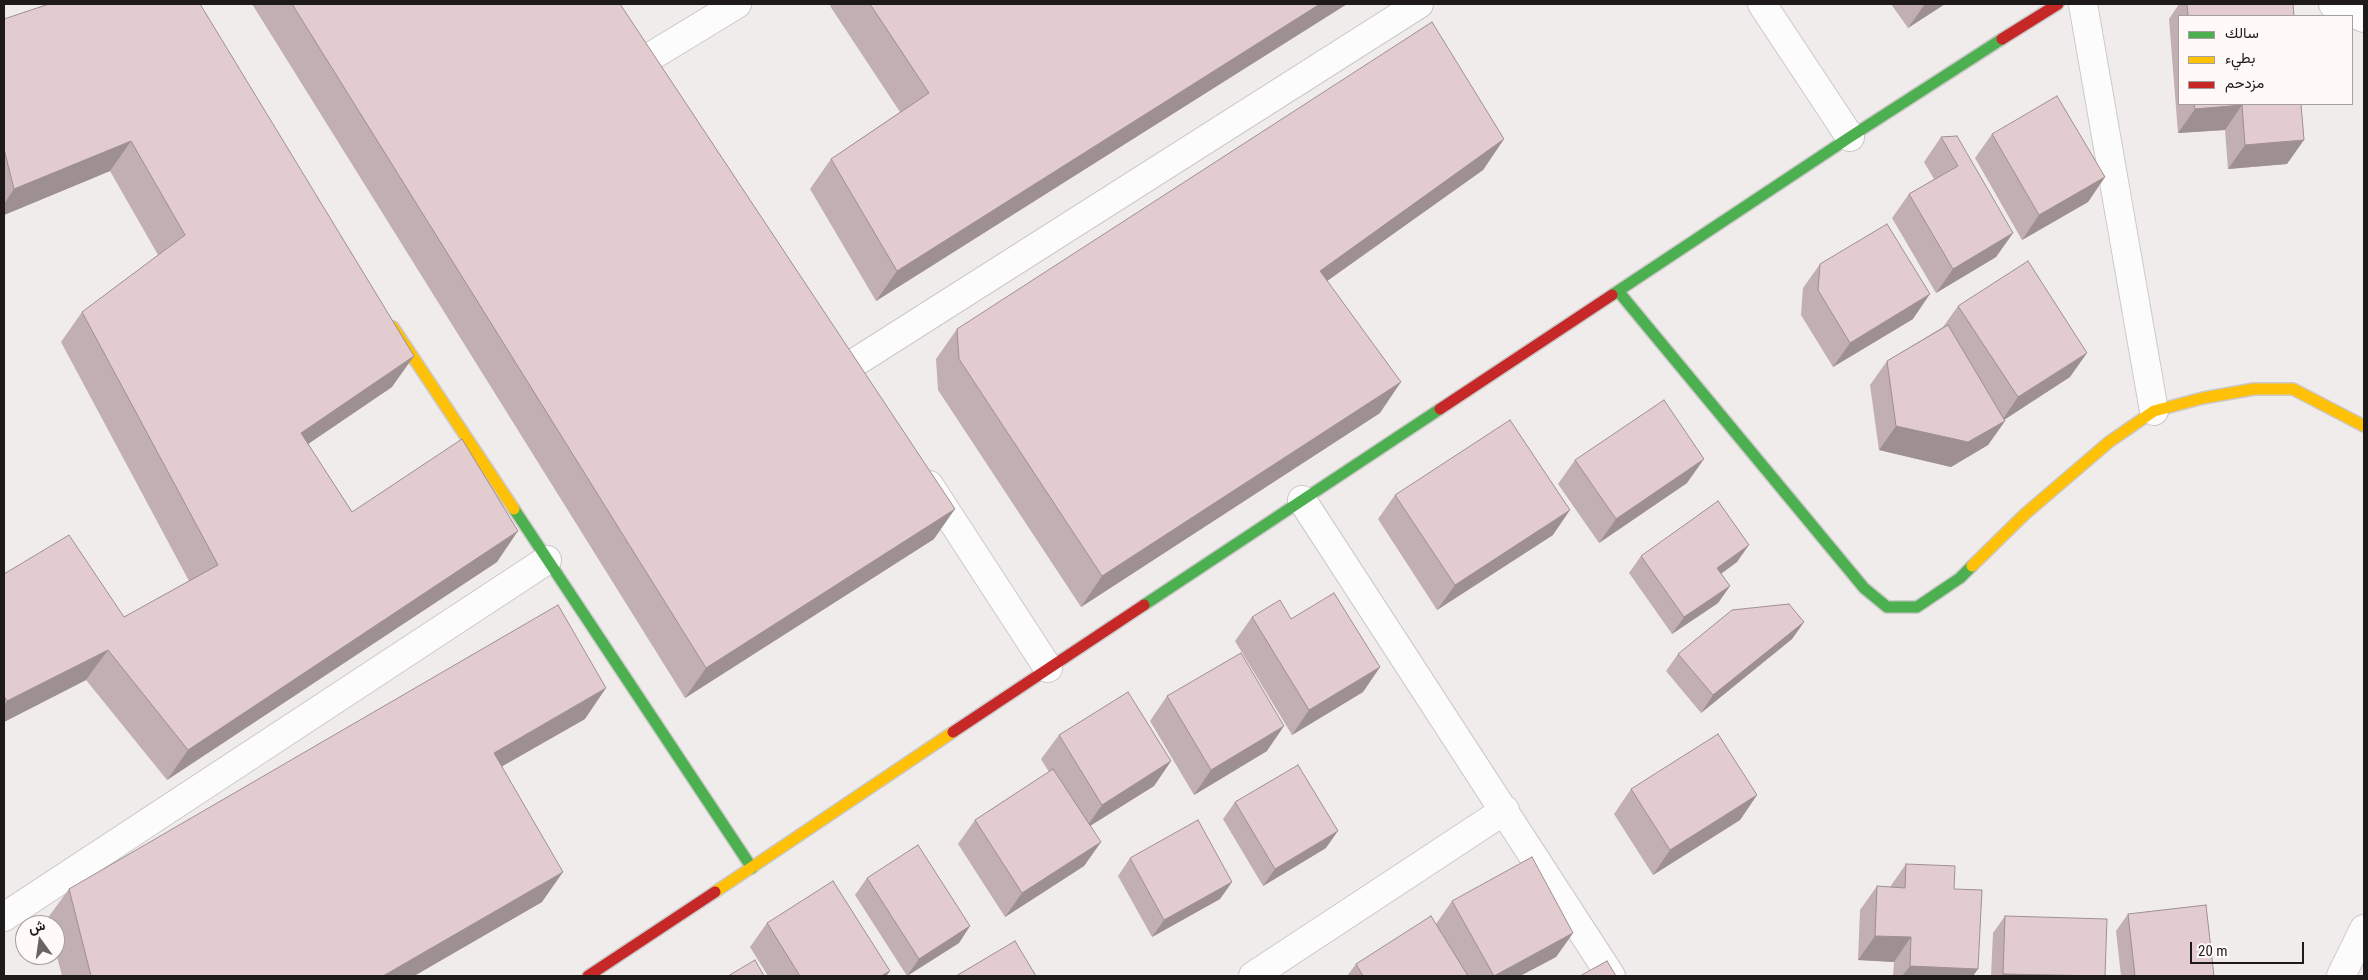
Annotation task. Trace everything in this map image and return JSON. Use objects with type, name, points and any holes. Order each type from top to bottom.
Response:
[{"type":"street","points":[[650,57],[737,4]]},
{"type":"street","points":[[851,365],[1420,4]]},
{"type":"street","points":[[1762,4],[1850,138]]},
{"type":"street","points":[[588,976],[752,868],[1048,668],[1618,291],[2058,4]]},
{"type":"street","points":[[2082,4],[2154,412]]},
{"type":"street","points":[[2333,4],[2364,18]]},
{"type":"street","points":[[636,34],[667,82]]},
{"type":"street","points":[[1618,291],[1864,588],[1887,608],[1917,607],[1960,578],[2025,514],[2109,442],[2154,412],[2203,398],[2254,389],[2293,389],[2364,426]]},
{"type":"street","points":[[387,316],[752,868]]},
{"type":"street","points":[[835,340],[867,390]]},
{"type":"street","points":[[915,463],[1048,668]]},
{"type":"street","points":[[1302,500],[1611,976]]},
{"type":"street","points":[[4,917],[547,560]]},
{"type":"street","points":[[1253,976],[1505,810]]},
{"type":"street","points":[[2341,976],[2364,929]]},
{"type":"building","points":[[49,4],[200,4],[414,356],[301,433],[352,512],[462,439],[518,531],[188,750],[108,650],[7,701],[4,696],[4,574],[69,535],[124,617],[218,565],[82,312],[185,235],[131,141],[14,189],[4,149],[4,19]]},
{"type":"building","points":[[292,4],[620,4],[955,509],[706,668]]},
{"type":"building","points":[[870,4],[1320,4],[897,271],[831,159],[929,93]]},
{"type":"building","points":[[2187,4],[2293,4],[2294,15],[2188,15]]},
{"type":"building","points":[[1432,22],[1504,139],[1320,271],[1401,382],[1102,576],[959,359],[957,329]]},
{"type":"building","points":[[2057,96],[2105,177],[2039,215],[1992,134]]},
{"type":"building","points":[[2194,105],[2242,105],[2195,109]]},
{"type":"building","points":[[2242,105],[2301,105],[2304,140],[2245,145]]},
{"type":"building","points":[[1957,136],[2013,233],[1953,269],[1909,194],[1958,166],[1941,137]]},
{"type":"building","points":[[1887,224],[1930,294],[1850,343],[1818,290],[1820,264]]},
{"type":"building","points":[[2028,261],[2087,353],[2018,397],[1958,306]]},
{"type":"building","points":[[1948,325],[2005,421],[1968,442],[1896,426],[1887,361]]},
{"type":"building","points":[[1664,400],[1704,459],[1616,519],[1575,460]]},
{"type":"building","points":[[1510,420],[1570,510],[1455,585],[1395,495]]},
{"type":"building","points":[[1718,501],[1749,545],[1717,568],[1730,586],[1684,617],[1641,556]]},
{"type":"building","points":[[1334,593],[1380,667],[1309,710],[1252,617],[1280,600],[1291,619]]},
{"type":"building","points":[[1789,604],[1804,622],[1713,695],[1678,654],[1732,610]]},
{"type":"building","points":[[558,605],[606,688],[494,753],[563,872],[383,976],[91,976],[69,889]]},
{"type":"building","points":[[1241,653],[1284,726],[1211,770],[1167,696]]},
{"type":"building","points":[[1128,692],[1171,761],[1102,805],[1059,735]]},
{"type":"building","points":[[1718,734],[1757,795],[1670,850],[1631,789]]},
{"type":"building","points":[[1298,765],[1338,831],[1275,869],[1235,802]]},
{"type":"building","points":[[1053,769],[1101,842],[1022,893],[975,820]]},
{"type":"building","points":[[1198,820],[1232,882],[1164,920],[1130,858]]},
{"type":"building","points":[[918,845],[970,926],[919,959],[867,878]]},
{"type":"building","points":[[1532,857],[1573,933],[1494,976],[1452,901]]},
{"type":"building","points":[[1906,864],[1955,866],[1954,889],[1982,890],[1978,969],[1910,966],[1911,937],[1875,936],[1877,886],[1905,888]]},
{"type":"building","points":[[833,881],[890,971],[881,976],[800,976],[767,923]]},
{"type":"building","points":[[2206,905],[2214,976],[2135,976],[2128,914]]},
{"type":"building","points":[[1431,916],[1468,976],[1363,976],[1356,964]]},
{"type":"building","points":[[2005,916],[2107,919],[2105,976],[2003,974]]},
{"type":"building","points":[[1015,941],[1036,976],[956,976]]},
{"type":"building","points":[[755,960],[764,976],[728,976]]},
{"type":"building","points":[[1607,961],[1616,976],[1580,976]]},
{"type":"traffic: fast","points":[[1612,295],[2002,39]]},
{"type":"traffic: fast","points":[[1618,291],[1864,588],[1887,607],[1917,607],[1960,578],[1972,566]]},
{"type":"traffic: fast","points":[[1144,605],[1440,409]]},
{"type":"traffic: fast","points":[[514,509],[752,868]]},
{"type":"traffic: slow","points":[[393,327],[514,509]]},
{"type":"traffic: slow","points":[[1972,566],[2025,514],[2109,442],[2154,411],[2203,398],[2254,389],[2293,389],[2364,426]]},
{"type":"traffic: slow","points":[[715,892],[953,732]]},
{"type":"traffic: jam","points":[[2002,39],[2058,4]]},
{"type":"traffic: jam","points":[[1440,409],[1612,295]]},
{"type":"traffic: jam","points":[[953,732],[1144,605]]},
{"type":"traffic: jam","points":[[588,976],[715,892]]}]
